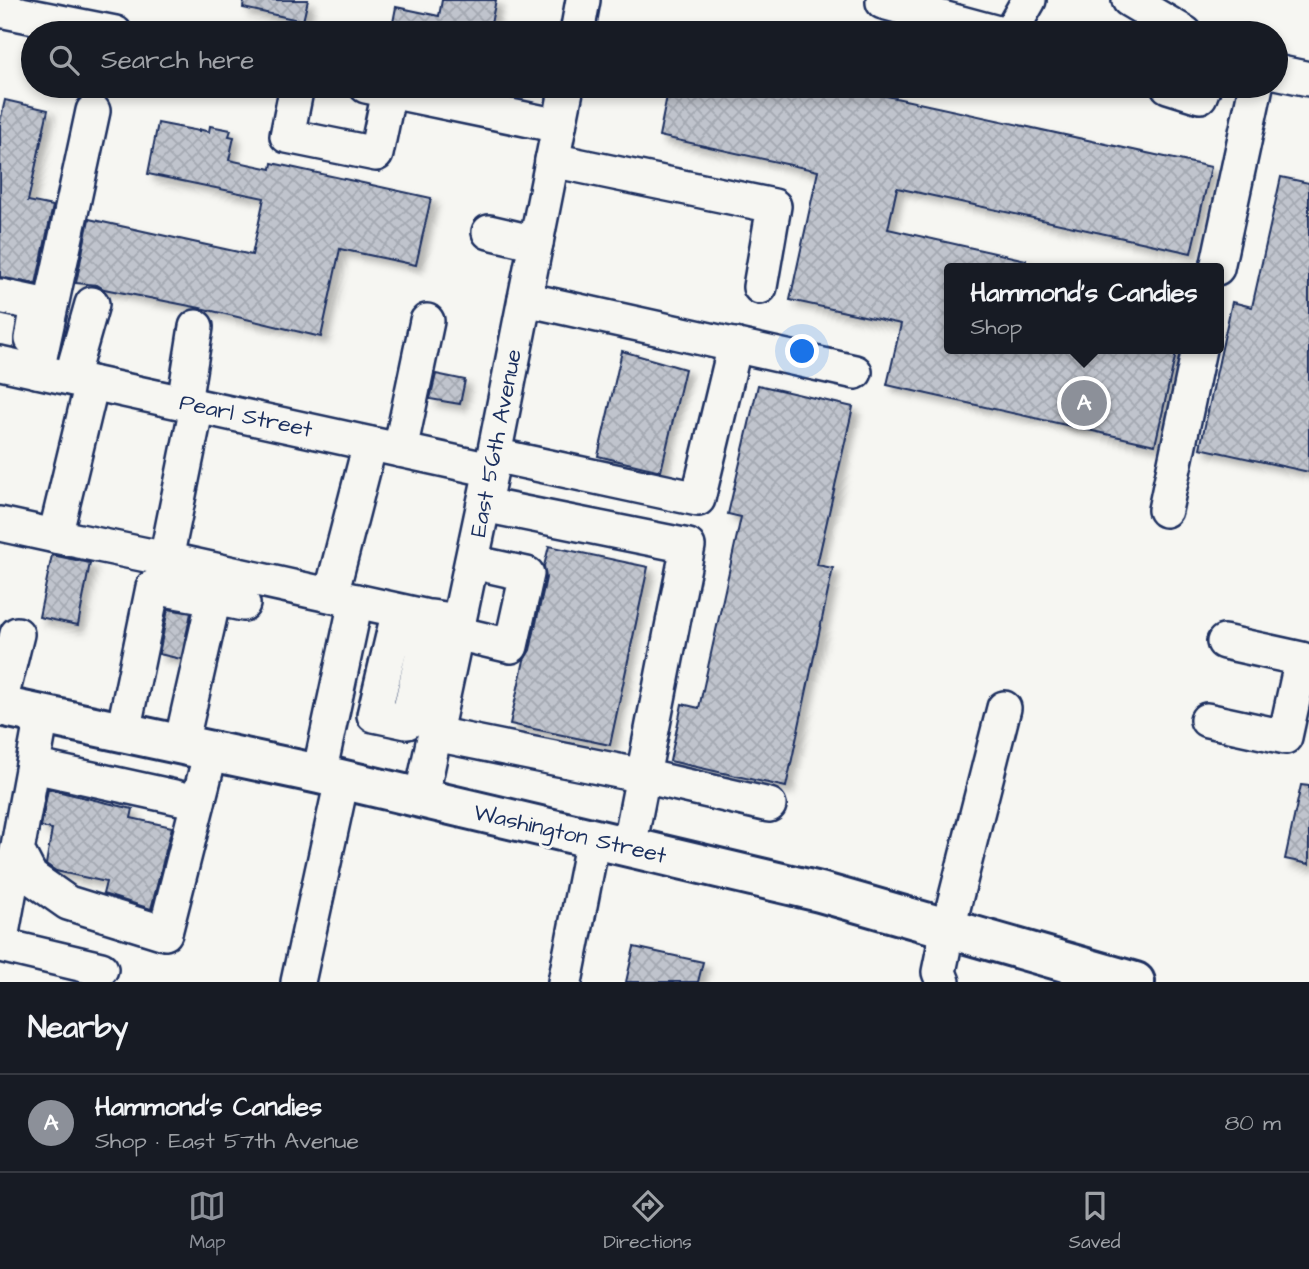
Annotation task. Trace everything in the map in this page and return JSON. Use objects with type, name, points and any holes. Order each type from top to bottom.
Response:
[{"type":"main road","name":"Washington Street","points":[[0,704],[331,777],[820,892],[1135,982]]},
{"type":"street","points":[[579,21],[583,0]]},
{"type":"street","points":[[883,0],[953,21]]},
{"type":"street","points":[[1017,21],[1029,0]]},
{"type":"street","points":[[1129,0],[1165,21]]},
{"type":"street","points":[[0,10],[55,21]]},
{"type":"street","points":[[1288,75],[1309,79]]},
{"type":"street","points":[[295,98],[287,136],[376,154],[377,98]]},
{"type":"street","points":[[460,98],[559,126]]},
{"type":"street","name":"East 56th Avenue","points":[[421,799],[435,734],[444,625],[472,562],[564,98]]},
{"type":"street","points":[[1218,263],[1253,98]]},
{"type":"street","points":[[21,367],[93,111]]},
{"type":"street","points":[[552,160],[775,206],[760,287]]},
{"type":"street","points":[[489,232],[536,243]]},
{"type":"street","points":[[0,296],[38,304],[21,367]]},
{"type":"street","points":[[525,299],[855,372]]},
{"type":"street","points":[[55,536],[92,304]]},
{"type":"street","points":[[298,982],[331,777],[343,598],[385,447],[427,321]]},
{"type":"street","points":[[166,559],[191,404],[197,327]]},
{"type":"street","name":"Pearl Street","points":[[21,367],[385,447],[492,462],[698,499],[735,345]]},
{"type":"street","points":[[1165,510],[1198,354]]},
{"type":"street","points":[[484,505],[688,546],[629,847]]},
{"type":"street","points":[[0,524],[343,598],[512,646],[527,574],[472,562]]},
{"type":"street","points":[[17,850],[32,877],[68,903],[165,933],[198,802],[196,747],[229,601],[153,587],[123,732]]},
{"type":"street","points":[[0,704],[17,634]]},
{"type":"street","points":[[1207,720],[1285,737],[1302,659],[1224,642]]},
{"type":"street","points":[[943,982],[939,972],[948,928],[1004,708]]},
{"type":"street","points":[[42,715],[0,944],[101,969]]},
{"type":"street","points":[[435,734],[643,776],[769,805]]},
{"type":"street","points":[[33,766],[198,802]]},
{"type":"street","points":[[565,982],[593,839]]},
{"type":"building","points":[[244,0],[308,0],[303,21],[243,8]]},
{"type":"building","points":[[442,0],[496,0],[492,21],[393,21],[396,7],[439,16]]},
{"type":"building","points":[[667,98],[896,98],[1211,167],[1191,253],[897,188],[888,229],[1026,260],[1026,263],[944,263],[944,354],[1176,354],[1155,445],[887,385],[901,324],[790,300],[818,171],[659,136]]},
{"type":"building","points":[[5,100],[48,110],[28,201],[53,206],[36,284],[0,277],[0,122]]},
{"type":"building","points":[[158,123],[209,132],[210,126],[231,130],[229,136],[234,137],[229,160],[271,169],[272,163],[431,198],[416,265],[340,249],[321,337],[200,308],[104,289],[97,285],[76,283],[89,219],[252,255],[264,198],[148,174]]},
{"type":"building","points":[[1281,177],[1309,183],[1309,472],[1200,448],[1221,354],[1224,354],[1224,338],[1232,302],[1252,307]]},
{"type":"building","points":[[622,351],[685,369],[661,471],[598,456]]},
{"type":"building","points":[[436,374],[465,380],[460,404],[430,399]]},
{"type":"building","points":[[758,385],[853,407],[817,565],[833,568],[786,787],[670,761],[682,704],[699,708],[741,517],[728,514]]},
{"type":"building","points":[[549,546],[648,567],[610,745],[510,724],[546,578],[544,566]]},
{"type":"building","points":[[52,555],[90,563],[78,625],[39,617]]},
{"type":"building","points":[[168,609],[191,613],[181,659],[159,654]]},
{"type":"building","points":[[1301,785],[1309,786],[1309,864],[1285,859]]},
{"type":"building","points":[[48,789],[133,809],[131,818],[172,827],[151,909],[103,894],[106,882],[56,871],[46,864],[52,829],[41,827]]},
{"type":"building","points":[[634,947],[703,962],[698,982],[626,982]]},
{"type":"place","name":"Hammond's Candies","points":[[1084,403]]}]
